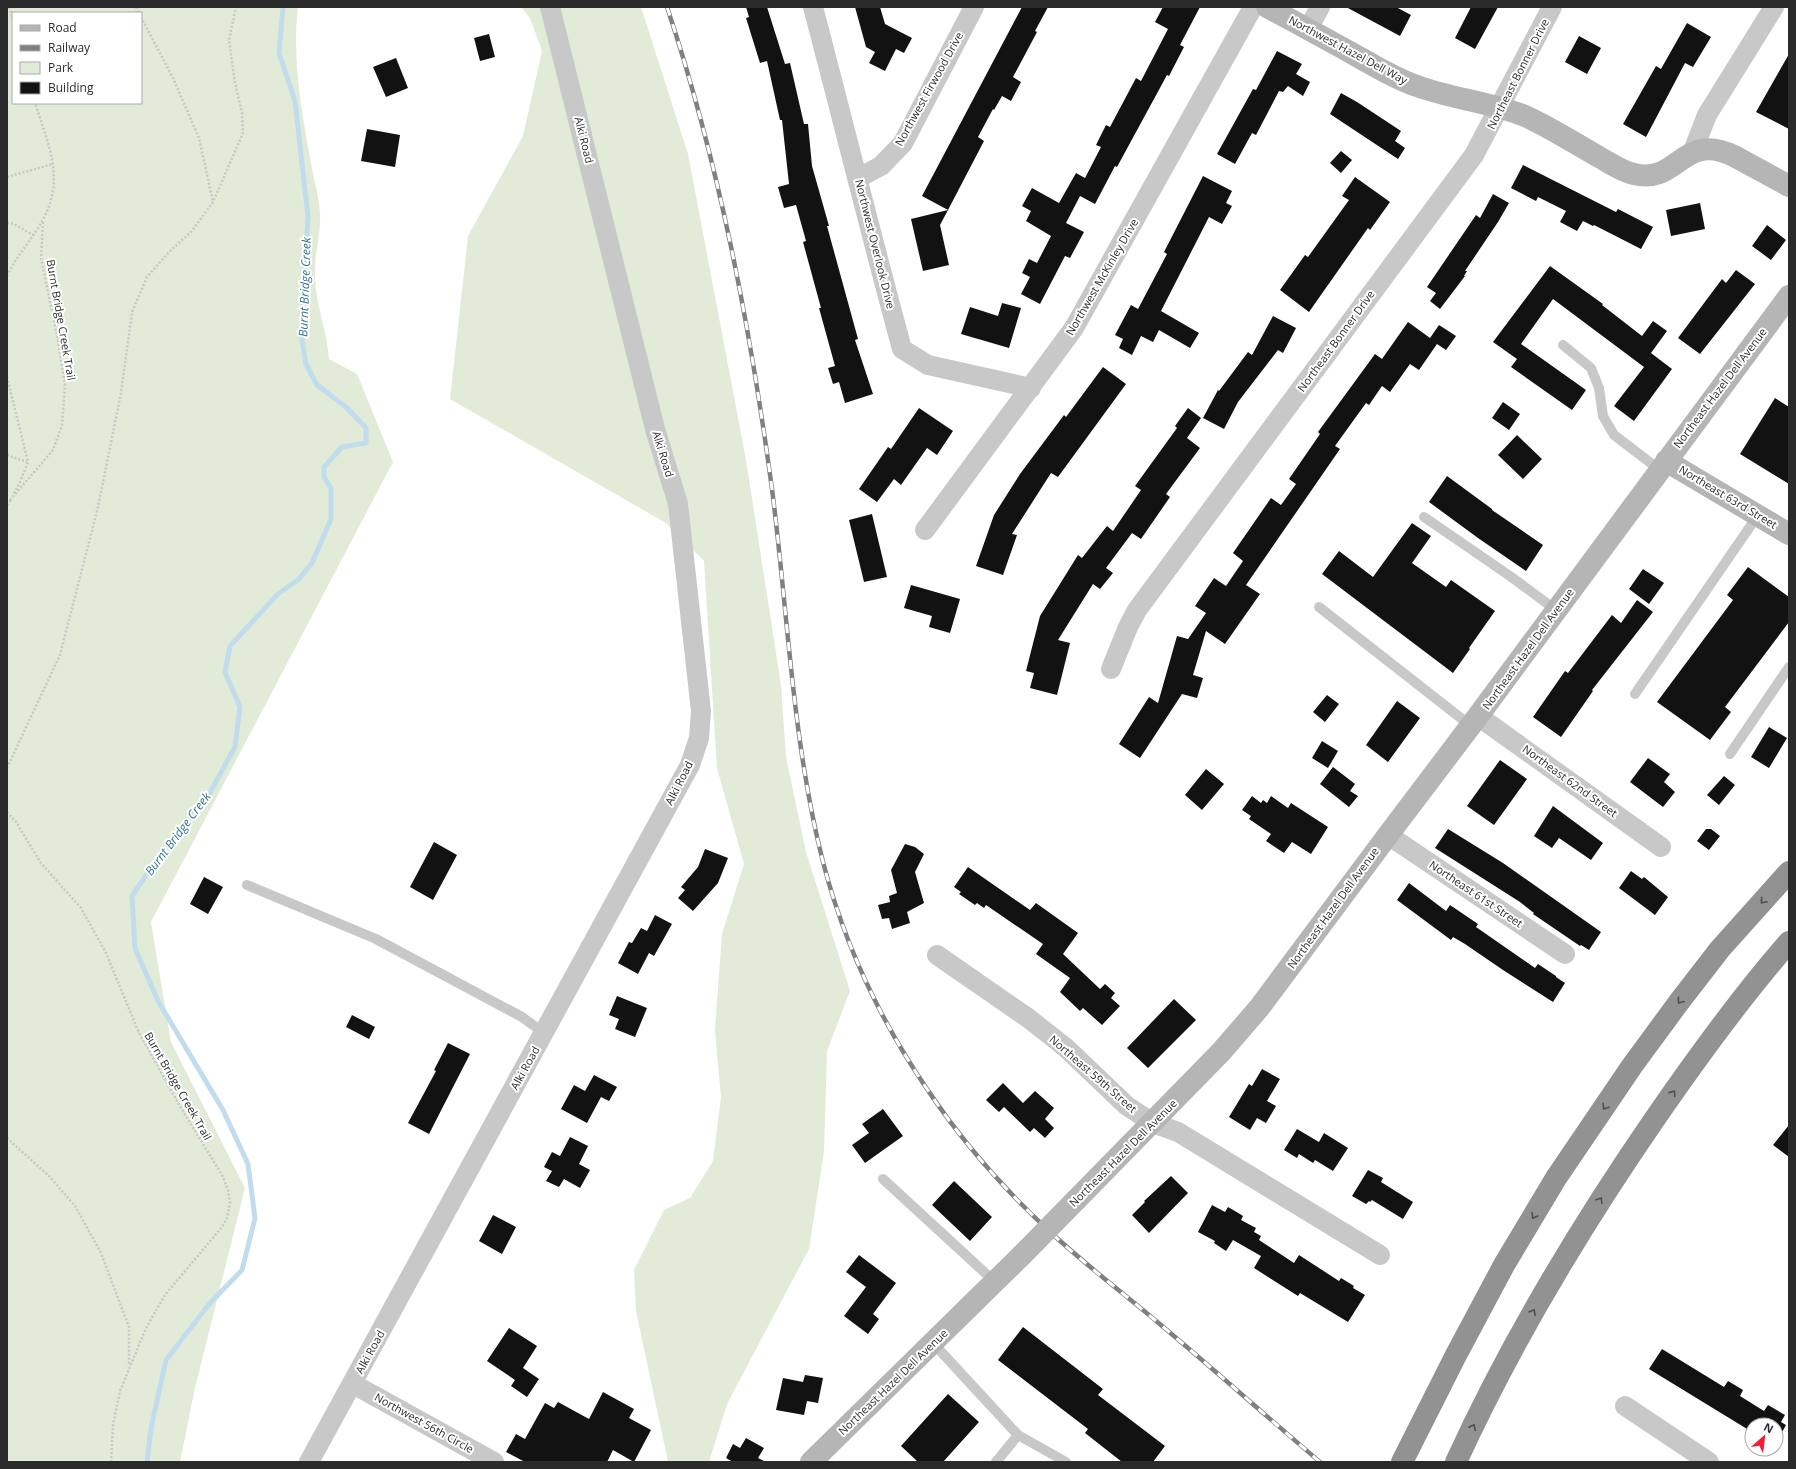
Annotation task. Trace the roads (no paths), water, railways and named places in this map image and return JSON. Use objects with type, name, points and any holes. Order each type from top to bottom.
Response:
[{"type":"highway","points":[[1402,1462],[1456,1354],[1504,1265],[1556,1178],[1632,1066],[1679,1002],[1720,949],[1789,872]]},
{"type":"highway","points":[[1456,1462],[1513,1347],[1559,1266],[1608,1186],[1737,1003],[1789,942]]},
{"type":"street","name":"Alki Road","points":[[309,1462],[690,765],[698,738],[701,711],[678,504],[655,429],[550,7]]},
{"type":"street","name":"Northwest Overlook Drive","points":[[813,7],[858,178],[866,218],[902,349],[928,365],[1031,388]]},
{"type":"street","name":"Northwest Firwood Drive","points":[[858,178],[881,166],[903,143],[974,7]]},
{"type":"street","name":"Northwest McKinley Drive","points":[[925,530],[1074,328],[1253,7]]},
{"type":"street","name":"Northwest Hazel Dell Way","points":[[1267,7],[1404,81],[1430,90],[1500,107],[1539,122],[1613,165],[1633,174],[1644,176],[1665,171],[1693,152]]},
{"type":"street","points":[[1308,29],[1320,7]]},
{"type":"street","name":"Northeast Bonner Drive","points":[[1111,668],[1128,627],[1138,610],[1474,155],[1552,7]]},
{"type":"street","points":[[1693,152],[1707,115],[1774,7]]},
{"type":"street","points":[[1693,152],[1709,148],[1725,152],[1789,186]]},
{"type":"street","name":"Northeast Hazel Dell Avenue","points":[[811,1462],[995,1282],[1153,1123],[1221,1052],[1259,1008],[1475,721],[1789,296]]},
{"type":"street","name":"Northeast 63rd Street","points":[[1663,465],[1758,515],[1789,534]]},
{"type":"street","name":"Northeast 62nd Street","points":[[1475,721],[1661,847]]},
{"type":"street","name":"Northeast 61st Street","points":[[1388,835],[1565,954]]},
{"type":"street","name":"Northeast 59th Street","points":[[937,955],[1028,1018],[1065,1047],[1127,1106],[1153,1123],[1178,1132],[1380,1255]]},
{"type":"street","name":"Northwest 56th Circle","points":[[353,1384],[494,1462]]},
{"type":"street","points":[[1625,1406],[1709,1462]]},
{"type":"lane","points":[[1563,345],[1591,368],[1599,388],[1603,416],[1614,436],[1663,465]]},
{"type":"lane","points":[[1634,694],[1758,515]]},
{"type":"lane","points":[[1424,517],[1510,576],[1556,610]]},
{"type":"lane","points":[[1319,607],[1475,721]]},
{"type":"lane","points":[[1730,754],[1789,667]]},
{"type":"lane","points":[[247,885],[376,939],[522,1017],[544,1033]]},
{"type":"lane","points":[[883,1179],[995,1282]]},
{"type":"lane","points":[[933,1343],[1018,1435],[1066,1462]]},
{"type":"lane","points":[[996,1462],[1018,1435]]},
{"type":"waterway","name":"Burnt Bridge Creek","points":[[147,1462],[151,1428],[166,1360],[210,1303],[242,1270],[255,1218],[248,1164],[223,1110],[158,1001],[135,948],[132,896],[164,849],[208,796],[235,747],[240,707],[225,672],[230,646],[278,594],[299,579],[312,563],[331,519],[331,488],[324,477],[324,467],[342,447],[366,443],[366,428],[346,407],[317,385],[306,364],[301,334],[308,217],[295,101],[279,53],[283,7]]},
{"type":"railway","points":[[667,7],[686,66],[702,125],[731,245],[743,306],[754,367],[772,489],[797,723],[813,816],[823,862],[832,892],[865,980],[894,1036],[940,1108],[968,1145],[1014,1197],[1073,1252],[1320,1462]]}]
